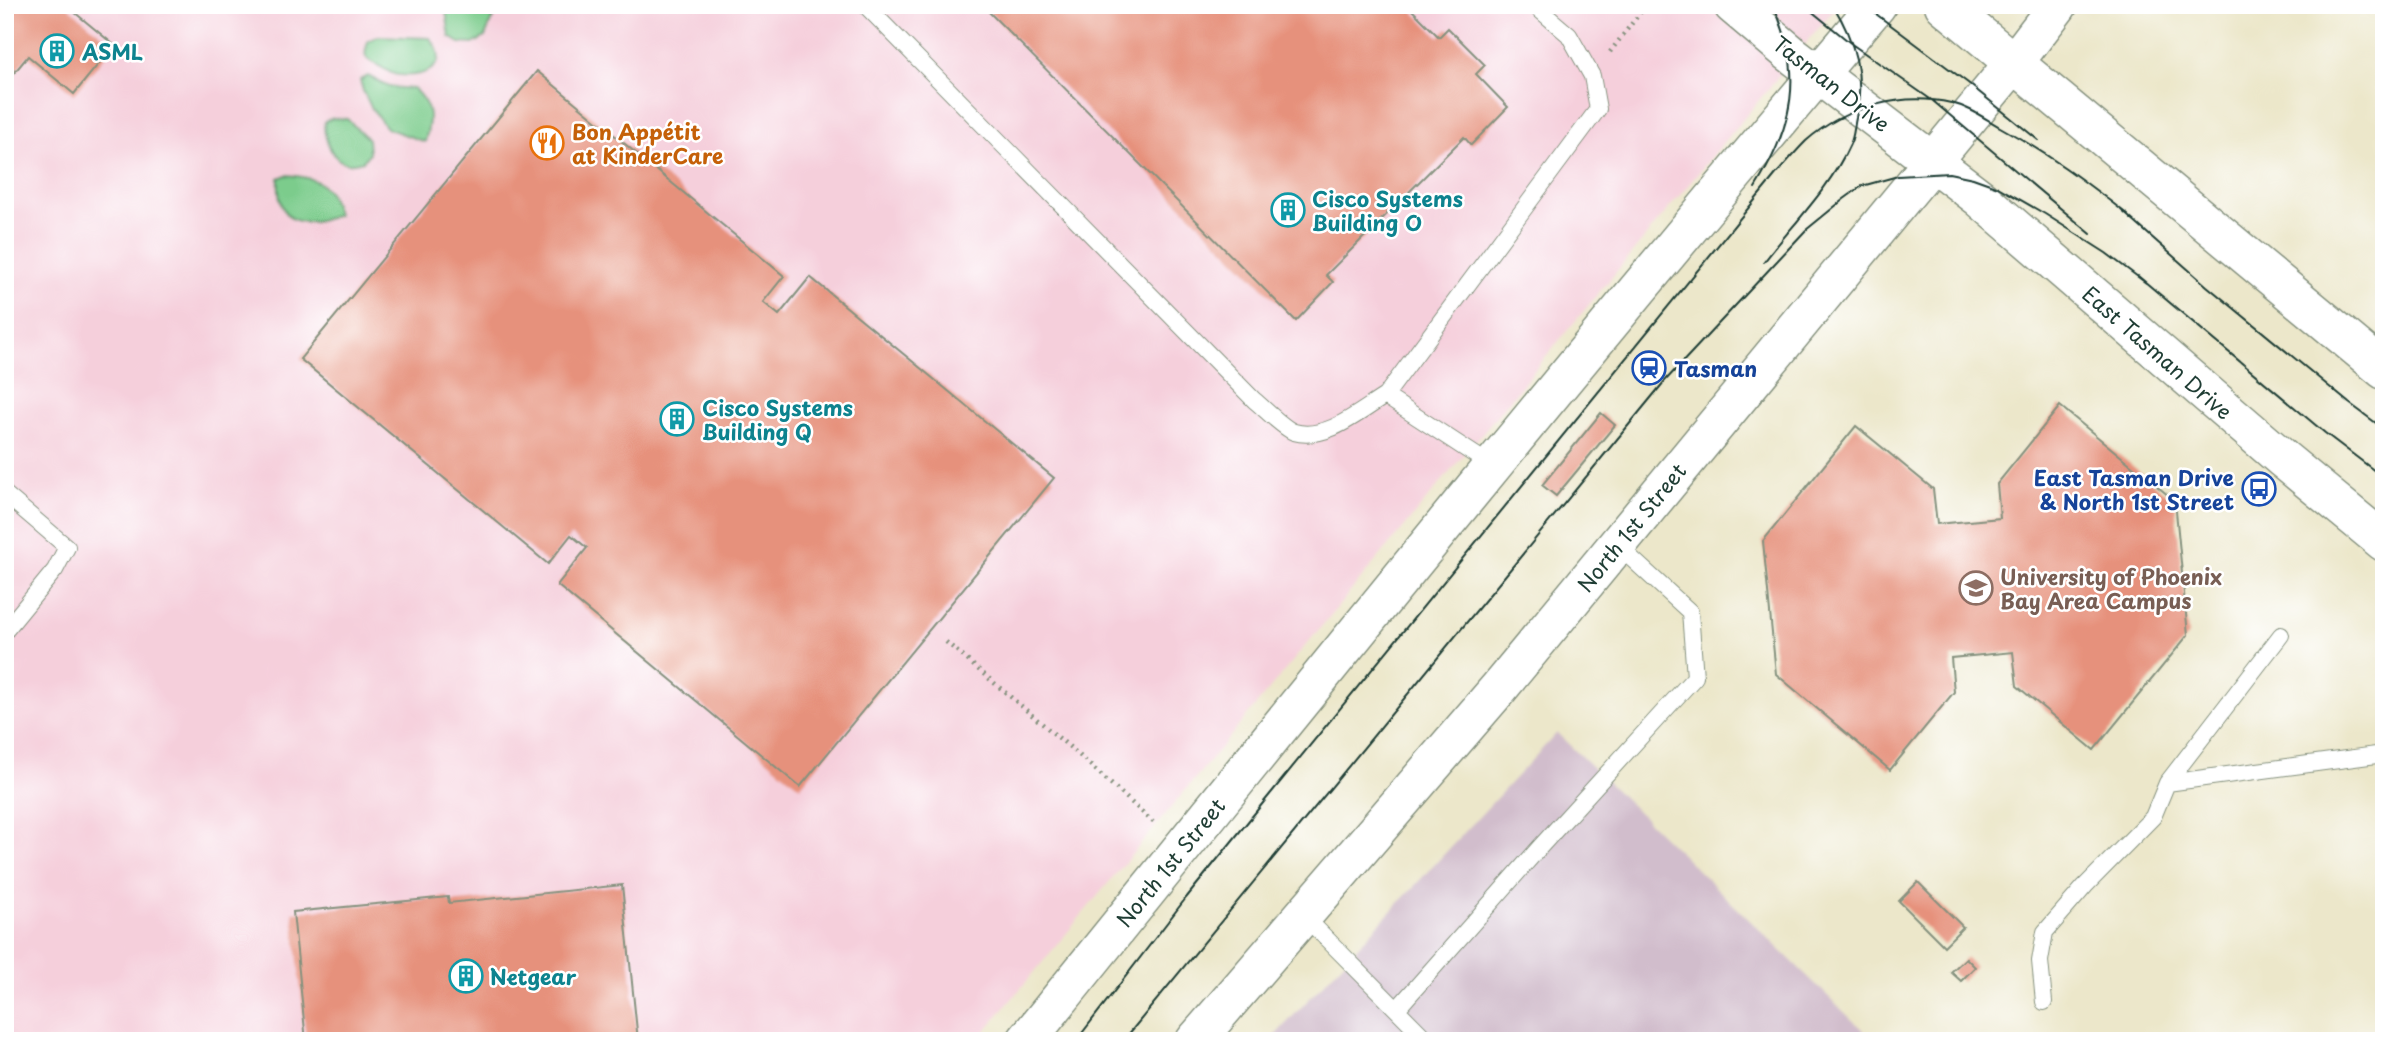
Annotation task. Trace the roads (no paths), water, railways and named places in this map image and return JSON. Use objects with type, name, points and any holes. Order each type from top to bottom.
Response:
[{"type":"main road","name":"Tasman Drive","points":[[1734,5],[1790,52],[1932,161]]},
{"type":"main road","name":"North 1st Street","points":[[1026,1041],[1492,466],[1877,5]]},
{"type":"main road","points":[[1944,5],[2384,370]]},
{"type":"main road","name":"North 1st Street","points":[[1195,1041],[1499,688],[2013,64],[2058,5]]},
{"type":"main road","name":"East Tasman Drive","points":[[1932,161],[1980,198],[2283,459],[2384,542]]},
{"type":"lane","points":[[865,5],[1254,400],[1292,432],[1317,432],[1338,425],[1385,396],[1598,109],[1592,76],[1569,35],[1534,5]]},
{"type":"lane","points":[[1385,396],[1492,466]]},
{"type":"lane","points":[[5,494],[67,547],[55,570],[5,631]]},
{"type":"lane","points":[[1397,1009],[1695,677],[1690,612],[1616,545]]},
{"type":"lane","points":[[2044,1002],[2040,961],[2045,932],[2085,886],[2153,817],[2167,783],[2281,635]]},
{"type":"lane","points":[[2167,783],[2384,754]]},
{"type":"lane","points":[[1303,915],[1428,1041]]},
{"type":"tram line","points":[[1755,188],[1778,143],[1790,99],[1789,54],[1773,5]]},
{"type":"tram line","points":[[1804,5],[1853,45],[1933,101],[2091,234]]},
{"type":"tram line","points":[[1764,262],[1833,175],[1852,138],[1858,103],[1858,74],[1847,32],[1833,5]]},
{"type":"tram line","points":[[1864,5],[1968,83],[2038,140]]},
{"type":"tram line","points":[[1076,1041],[1186,898],[1777,173],[1806,141],[1821,129],[1874,105],[1913,100],[1951,103],[1976,113],[2034,147],[2128,215]]},
{"type":"tram line","points":[[1123,1041],[1664,382],[1806,230],[1844,199],[1862,186],[1898,176],[1949,173],[1973,178],[1998,187],[2045,214],[2106,253],[2146,283]]},
{"type":"tram line","points":[[2121,210],[2207,286],[2384,429]]},
{"type":"tram line","points":[[2138,276],[2325,433],[2384,478]]},
{"type":"place","name":"ASML","points":[[57,51]]},
{"type":"place","name":"Bon Appétit at KinderCare","points":[[547,143]]},
{"type":"place","name":"Cisco Systems Building O","points":[[1288,210]]},
{"type":"place","name":"Tasman","points":[[1649,368]]},
{"type":"place","name":"Cisco Systems Building Q","points":[[677,419]]},
{"type":"place","name":"East Tasman Drive & North 1st Street","points":[[2259,489]]},
{"type":"place","name":"University of Phoenix Bay Area Campus","points":[[1976,588]]},
{"type":"place","name":"Netgear","points":[[466,976]]}]
